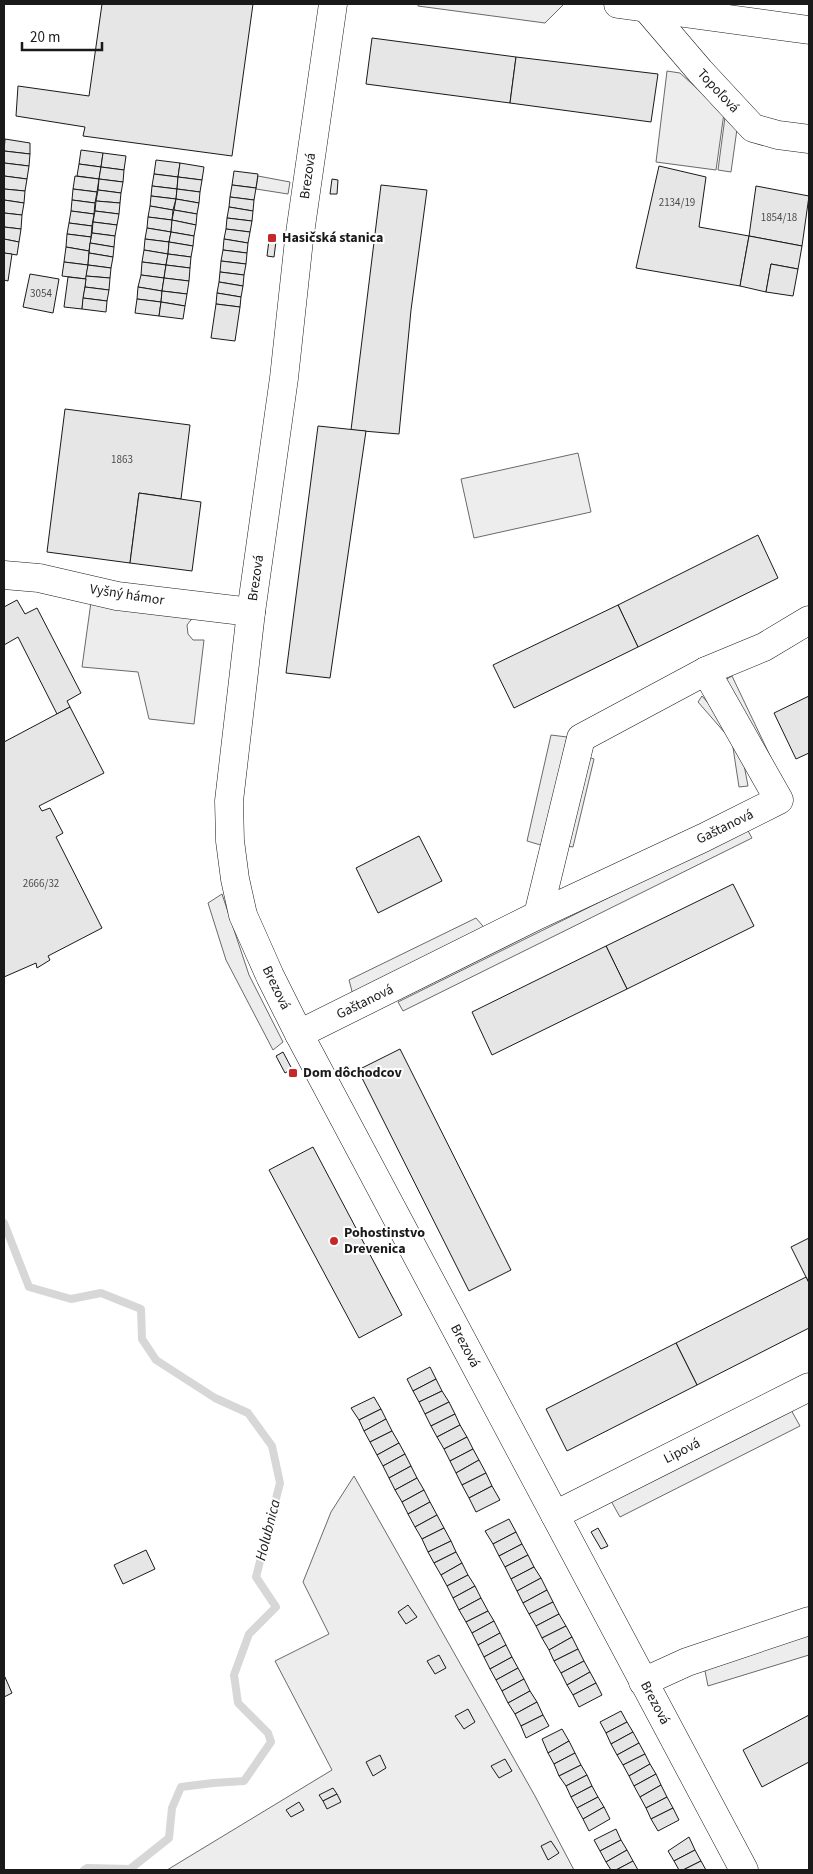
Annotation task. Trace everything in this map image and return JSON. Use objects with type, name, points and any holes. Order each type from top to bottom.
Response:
[{"type":"street","name":"Brezová","points":[[334,4],[308,172],[284,378],[251,612],[228,801],[230,841],[235,880],[243,915],[270,976],[299,1034],[744,1870]]},
{"type":"street","points":[[618,4],[809,30]]},
{"type":"street","name":"Topoľová","points":[[647,9],[700,71],[753,128],[778,135],[809,139]]},
{"type":"street","name":"Vyšný hámor","points":[[4,575],[39,578],[117,596],[251,612]]},
{"type":"street","points":[[538,915],[581,738],[706,671],[764,647],[809,620]]},
{"type":"street","name":"Gaštanová","points":[[299,1034],[538,915],[703,838],[778,800],[706,671]]},
{"type":"street","name":"Lipová","points":[[555,1515],[809,1387]]},
{"type":"street","points":[[643,1682],[687,1662],[809,1621]]},
{"type":"shaded area","points":[[418,4],[564,4],[545,23],[418,6]]},
{"type":"shaded area","points":[[667,71],[680,73],[724,113],[716,170],[656,162]]},
{"type":"shaded area","points":[[725,117],[737,129],[731,172],[718,170]]},
{"type":"shaded area","points":[[258,176],[290,182],[288,194],[256,189]]},
{"type":"shaded area","points":[[578,453],[591,512],[474,538],[461,479]]},
{"type":"shaded area","points":[[91,602],[194,616],[187,625],[188,634],[193,640],[204,640],[194,724],[149,719],[138,672],[82,667]]},
{"type":"shaded area","points":[[732,676],[784,785],[725,680]]},
{"type":"shaded area","points":[[702,696],[739,738],[748,786],[739,787],[732,741],[698,702]]},
{"type":"shaded area","points":[[551,735],[567,737],[544,846],[527,841]]},
{"type":"shaded area","points":[[582,755],[594,759],[573,847],[561,845]]},
{"type":"shaded area","points":[[747,829],[752,838],[403,1011],[398,1002]]},
{"type":"shaded area","points":[[222,894],[249,975],[283,1042],[273,1050],[226,960],[208,903]]},
{"type":"shaded area","points":[[476,918],[488,932],[353,995],[349,980]]},
{"type":"shaded area","points":[[790,1408],[800,1426],[620,1517],[611,1501]]},
{"type":"shaded area","points":[[354,1476],[535,1796],[574,1870],[167,1870],[332,1770],[275,1661],[329,1634],[303,1582],[331,1512]]},
{"type":"shaded area","points":[[809,1633],[809,1655],[708,1686],[704,1666]]},
{"type":"building","points":[[102,4],[253,4],[232,156],[83,136],[85,127],[16,116],[18,86],[89,96]]},
{"type":"building","points":[[372,38],[516,57],[510,103],[366,84]]},
{"type":"building","points":[[516,57],[658,74],[651,122],[510,103]]},
{"type":"building","points":[[5,139],[30,143],[30,154],[4,151]]},
{"type":"building","points":[[81,150],[103,153],[101,167],[79,164]]},
{"type":"building","points":[[4,151],[30,154],[29,166],[4,163]]},
{"type":"building","points":[[103,153],[126,156],[124,170],[101,167]]},
{"type":"building","points":[[156,160],[180,163],[178,177],[154,174]]},
{"type":"building","points":[[4,163],[29,166],[27,179],[4,176]]},
{"type":"building","points":[[180,163],[204,167],[202,180],[178,177]]},
{"type":"building","points":[[79,164],[101,167],[99,179],[77,176]]},
{"type":"building","points":[[659,166],[706,177],[699,227],[749,236],[740,286],[636,268]]},
{"type":"building","points":[[101,167],[124,170],[123,182],[99,179]]},
{"type":"building","points":[[234,171],[258,174],[256,188],[232,185]]},
{"type":"building","points":[[154,174],[178,177],[177,189],[152,186]]},
{"type":"building","points":[[4,176],[27,179],[25,191],[4,189]]},
{"type":"building","points":[[75,176],[99,179],[97,192],[73,189]]},
{"type":"building","points":[[178,177],[202,180],[200,192],[177,189]]},
{"type":"building","points":[[99,179],[123,182],[121,193],[98,190]]},
{"type":"building","points":[[332,179],[338,180],[337,194],[330,194]]},
{"type":"building","points":[[232,185],[256,188],[254,200],[230,197]]},
{"type":"building","points":[[381,185],[427,190],[411,310],[399,434],[351,430]]},
{"type":"building","points":[[152,186],[177,189],[176,199],[151,196]]},
{"type":"building","points":[[756,186],[809,196],[802,246],[749,236]]},
{"type":"building","points":[[4,189],[25,191],[24,203],[4,200]]},
{"type":"building","points":[[73,189],[97,192],[95,203],[72,200]]},
{"type":"building","points":[[177,189],[200,192],[199,203],[176,199]]},
{"type":"building","points":[[98,190],[121,193],[120,203],[96,201]]},
{"type":"building","points":[[151,196],[176,199],[173,210],[150,206]]},
{"type":"building","points":[[230,197],[254,200],[253,211],[229,207]]},
{"type":"building","points":[[176,199],[199,203],[197,214],[174,210]]},
{"type":"building","points":[[4,200],[24,203],[22,215],[4,213]]},
{"type":"building","points":[[72,200],[95,203],[94,214],[71,211]]},
{"type":"building","points":[[96,201],[120,203],[119,214],[95,211]]},
{"type":"building","points":[[150,206],[173,210],[172,220],[148,217]]},
{"type":"building","points":[[229,207],[253,211],[252,221],[227,218]]},
{"type":"building","points":[[174,210],[197,214],[196,225],[172,220]]},
{"type":"building","points":[[71,211],[94,214],[92,226],[69,223]]},
{"type":"building","points":[[95,211],[119,214],[117,225],[93,222]]},
{"type":"building","points":[[4,213],[22,215],[21,229],[4,227]]},
{"type":"building","points":[[148,217],[172,220],[171,232],[147,228]]},
{"type":"building","points":[[227,218],[252,221],[250,232],[226,229]]},
{"type":"building","points":[[172,220],[196,225],[194,236],[171,232]]},
{"type":"building","points":[[93,222],[117,225],[115,236],[92,233]]},
{"type":"building","points":[[69,223],[92,226],[91,237],[67,234]]},
{"type":"building","points":[[4,227],[21,229],[19,242],[4,239]]},
{"type":"building","points":[[147,228],[171,232],[169,242],[145,239]]},
{"type":"building","points":[[226,229],[250,232],[248,243],[224,239]]},
{"type":"building","points":[[171,232],[194,236],[193,246],[169,242]]},
{"type":"building","points":[[92,233],[115,236],[114,247],[90,243]]},
{"type":"building","points":[[67,234],[91,237],[89,251],[66,247]]},
{"type":"building","points":[[749,236],[802,246],[798,269],[771,264],[766,292],[740,286]]},
{"type":"building","points":[[4,239],[19,242],[17,255],[4,253]]},
{"type":"building","points":[[145,239],[169,242],[168,254],[144,250]]},
{"type":"building","points":[[224,239],[248,243],[247,253],[223,250]]},
{"type":"building","points":[[269,240],[276,241],[274,257],[267,256]]},
{"type":"building","points":[[169,242],[193,246],[191,257],[168,254]]},
{"type":"building","points":[[90,243],[114,247],[113,257],[89,253]]},
{"type":"building","points":[[66,247],[89,251],[88,265],[64,262]]},
{"type":"building","points":[[144,250],[168,254],[166,265],[142,262]]},
{"type":"building","points":[[223,250],[247,253],[246,264],[221,261]]},
{"type":"building","points":[[4,253],[12,254],[8,281],[4,280]]},
{"type":"building","points":[[89,253],[113,257],[111,268],[88,265]]},
{"type":"building","points":[[168,254],[191,257],[190,268],[166,265]]},
{"type":"building","points":[[221,261],[246,264],[244,275],[220,272]]},
{"type":"building","points":[[64,262],[88,265],[86,279],[62,276]]},
{"type":"building","points":[[142,262],[166,265],[164,278],[141,275]]},
{"type":"building","points":[[771,264],[798,269],[793,296],[766,292]]},
{"type":"building","points":[[88,265],[111,268],[110,278],[86,276]]},
{"type":"building","points":[[166,265],[190,268],[189,281],[164,278]]},
{"type":"building","points":[[220,272],[244,275],[243,286],[219,282]]},
{"type":"building","points":[[30,274],[59,279],[53,313],[23,307]]},
{"type":"building","points":[[141,275],[164,278],[162,291],[138,287]]},
{"type":"building","points":[[86,276],[110,278],[109,290],[85,287]]},
{"type":"building","points":[[68,277],[86,279],[82,309],[64,307]]},
{"type":"building","points":[[164,278],[189,281],[187,294],[162,291]]},
{"type":"building","points":[[219,282],[243,286],[241,297],[217,293]]},
{"type":"building","points":[[85,287],[109,290],[107,301],[83,298]]},
{"type":"building","points":[[138,287],[162,291],[161,302],[137,299]]},
{"type":"building","points":[[162,291],[187,294],[185,306],[161,302]]},
{"type":"building","points":[[217,293],[241,297],[240,307],[216,304]]},
{"type":"building","points":[[83,298],[107,301],[106,312],[82,309]]},
{"type":"building","points":[[137,299],[161,302],[159,316],[135,313]]},
{"type":"building","points":[[161,302],[185,306],[183,319],[159,316]]},
{"type":"building","points":[[216,304],[240,307],[235,341],[211,338]]},
{"type":"building","points":[[65,409],[190,425],[181,499],[139,493],[130,563],[47,552]]},
{"type":"building","points":[[318,426],[366,431],[330,678],[286,673]]},
{"type":"building","points":[[139,493],[201,502],[192,571],[130,563]]},
{"type":"building","points":[[758,535],[778,578],[638,647],[618,605]]},
{"type":"building","points":[[17,600],[25,614],[37,608],[81,693],[67,701],[70,707],[57,714],[18,637],[4,645],[4,607]]},
{"type":"building","points":[[618,605],[638,647],[514,708],[493,665]]},
{"type":"building","points":[[809,696],[809,753],[796,759],[774,713]]},
{"type":"building","points":[[70,707],[104,773],[39,806],[42,811],[50,808],[63,833],[56,837],[102,928],[48,956],[50,960],[37,968],[36,963],[4,977],[4,742]]},
{"type":"building","points":[[419,836],[442,881],[378,913],[356,868]]},
{"type":"building","points":[[733,884],[754,926],[627,989],[606,946]]},
{"type":"building","points":[[606,946],[627,989],[492,1055],[472,1012]]},
{"type":"building","points":[[400,1049],[511,1270],[469,1291],[358,1070]]},
{"type":"building","points":[[283,1052],[292,1069],[285,1073],[276,1056]]},
{"type":"building","points":[[313,1147],[402,1315],[359,1338],[269,1170]]},
{"type":"building","points":[[809,1238],[809,1283],[791,1247]]},
{"type":"building","points":[[806,1277],[809,1283],[809,1328],[697,1385],[676,1343]]},
{"type":"building","points":[[676,1343],[697,1385],[567,1451],[546,1409]]},
{"type":"building","points":[[430,1367],[436,1379],[413,1391],[407,1379]]},
{"type":"building","points":[[436,1379],[442,1391],[419,1402],[413,1391]]},
{"type":"building","points":[[442,1391],[449,1402],[425,1414],[419,1402]]},
{"type":"building","points":[[374,1397],[381,1409],[359,1420],[351,1408]]},
{"type":"building","points":[[449,1402],[455,1414],[431,1426],[425,1414]]},
{"type":"building","points":[[381,1409],[386,1419],[364,1431],[359,1420]]},
{"type":"building","points":[[455,1414],[460,1425],[437,1437],[431,1426]]},
{"type":"building","points":[[386,1419],[392,1431],[370,1442],[364,1431]]},
{"type":"building","points":[[460,1425],[467,1437],[444,1449],[437,1437]]},
{"type":"building","points":[[392,1431],[399,1443],[377,1455],[370,1442]]},
{"type":"building","points":[[467,1437],[473,1449],[450,1461],[444,1449]]},
{"type":"building","points":[[399,1443],[405,1454],[383,1466],[377,1455]]},
{"type":"building","points":[[473,1449],[479,1460],[456,1473],[450,1461]]},
{"type":"building","points":[[405,1454],[411,1466],[389,1478],[383,1466]]},
{"type":"building","points":[[479,1460],[486,1473],[462,1485],[456,1473]]},
{"type":"building","points":[[411,1466],[417,1478],[395,1490],[389,1478]]},
{"type":"building","points":[[486,1473],[492,1486],[469,1498],[462,1485]]},
{"type":"building","points":[[417,1478],[424,1490],[402,1502],[395,1490]]},
{"type":"building","points":[[492,1486],[500,1500],[476,1512],[469,1498]]},
{"type":"building","points":[[424,1490],[430,1502],[408,1514],[402,1502]]},
{"type":"building","points":[[430,1502],[437,1515],[415,1527],[408,1514]]},
{"type":"building","points":[[437,1515],[444,1528],[422,1539],[415,1527]]},
{"type":"building","points":[[509,1519],[516,1532],[493,1544],[485,1531]]},
{"type":"building","points":[[444,1528],[451,1541],[428,1552],[422,1539]]},
{"type":"building","points":[[598,1528],[608,1546],[601,1549],[591,1532]]},
{"type":"building","points":[[516,1532],[522,1544],[499,1556],[493,1544]]},
{"type":"building","points":[[451,1541],[456,1552],[434,1563],[428,1552]]},
{"type":"building","points":[[522,1544],[528,1555],[505,1567],[499,1556]]},
{"type":"building","points":[[146,1550],[155,1569],[123,1584],[114,1565]]},
{"type":"building","points":[[456,1552],[462,1563],[441,1575],[434,1563]]},
{"type":"building","points":[[528,1555],[534,1567],[511,1579],[505,1567]]},
{"type":"building","points":[[462,1563],[468,1575],[447,1586],[441,1575]]},
{"type":"building","points":[[534,1567],[541,1578],[517,1591],[511,1579]]},
{"type":"building","points":[[468,1575],[475,1586],[453,1598],[447,1586]]},
{"type":"building","points":[[541,1578],[547,1590],[523,1603],[517,1591]]},
{"type":"building","points":[[475,1586],[481,1598],[459,1610],[453,1598]]},
{"type":"building","points":[[547,1590],[553,1602],[529,1614],[523,1603]]},
{"type":"building","points":[[481,1598],[488,1611],[466,1622],[459,1610]]},
{"type":"building","points":[[553,1602],[559,1614],[536,1626],[529,1614]]},
{"type":"building","points":[[408,1605],[417,1617],[406,1624],[398,1612]]},
{"type":"building","points":[[488,1611],[494,1621],[472,1633],[466,1622]]},
{"type":"building","points":[[559,1614],[566,1626],[542,1638],[536,1626]]},
{"type":"building","points":[[494,1621],[500,1633],[478,1645],[472,1633]]},
{"type":"building","points":[[566,1626],[572,1637],[549,1650],[542,1638]]},
{"type":"building","points":[[500,1633],[506,1645],[484,1657],[478,1645]]},
{"type":"building","points":[[572,1637],[578,1649],[554,1661],[549,1650]]},
{"type":"building","points":[[506,1645],[512,1657],[490,1669],[484,1657]]},
{"type":"building","points":[[578,1649],[584,1661],[561,1673],[554,1661]]},
{"type":"building","points":[[439,1655],[446,1668],[435,1674],[427,1661]]},
{"type":"building","points":[[512,1657],[518,1668],[496,1680],[490,1669]]},
{"type":"building","points":[[584,1661],[590,1672],[567,1685],[561,1673]]},
{"type":"building","points":[[518,1668],[524,1679],[502,1691],[496,1680]]},
{"type":"building","points":[[590,1672],[596,1683],[573,1695],[567,1685]]},
{"type":"building","points":[[4,1675],[12,1693],[4,1697]]},
{"type":"building","points":[[524,1679],[530,1691],[508,1703],[502,1691]]},
{"type":"building","points":[[596,1683],[602,1695],[579,1707],[573,1695]]},
{"type":"building","points":[[530,1691],[537,1702],[515,1714],[508,1703]]},
{"type":"building","points":[[537,1702],[543,1715],[521,1726],[515,1714]]},
{"type":"building","points":[[468,1709],[475,1722],[464,1729],[455,1716]]},
{"type":"building","points":[[621,1711],[627,1722],[606,1733],[600,1722]]},
{"type":"building","points":[[543,1715],[549,1726],[526,1738],[521,1726]]},
{"type":"building","points":[[809,1715],[809,1762],[762,1787],[743,1750]]},
{"type":"building","points":[[627,1722],[633,1732],[611,1744],[606,1733]]},
{"type":"building","points":[[562,1729],[569,1741],[548,1753],[542,1739]]},
{"type":"building","points":[[633,1732],[639,1743],[617,1755],[611,1744]]},
{"type":"building","points":[[569,1741],[575,1753],[554,1764],[548,1753]]},
{"type":"building","points":[[639,1743],[645,1754],[623,1765],[617,1755]]},
{"type":"building","points":[[575,1753],[581,1765],[559,1776],[554,1764]]},
{"type":"building","points":[[645,1754],[650,1764],[629,1776],[623,1765]]},
{"type":"building","points":[[380,1755],[386,1768],[373,1776],[366,1762]]},
{"type":"building","points":[[505,1759],[512,1771],[499,1778],[491,1766]]},
{"type":"building","points":[[650,1764],[656,1774],[634,1786],[629,1776]]},
{"type":"building","points":[[581,1765],[587,1775],[566,1786],[559,1776]]},
{"type":"building","points":[[656,1774],[661,1785],[640,1797],[634,1786]]},
{"type":"building","points":[[587,1775],[592,1786],[571,1797],[566,1786]]},
{"type":"building","points":[[661,1785],[667,1797],[646,1808],[640,1797]]},
{"type":"building","points":[[592,1786],[598,1797],[577,1808],[571,1797]]},
{"type":"building","points":[[333,1788],[337,1794],[323,1801],[319,1795]]},
{"type":"building","points":[[337,1794],[341,1802],[327,1809],[323,1801]]},
{"type":"building","points":[[598,1797],[604,1807],[583,1819],[577,1808]]},
{"type":"building","points":[[667,1797],[673,1808],[651,1819],[646,1808]]},
{"type":"building","points":[[299,1802],[304,1810],[291,1817],[286,1810]]},
{"type":"building","points":[[604,1807],[610,1819],[589,1831],[583,1819]]},
{"type":"building","points":[[673,1808],[679,1820],[658,1831],[651,1819]]},
{"type":"building","points":[[616,1829],[621,1840],[600,1851],[594,1840]]},
{"type":"building","points":[[689,1837],[695,1850],[674,1861],[668,1851]]},
{"type":"building","points":[[621,1840],[627,1850],[606,1862],[600,1851]]},
{"type":"building","points":[[551,1841],[559,1853],[548,1860],[541,1846]]},
{"type":"building","points":[[627,1850],[633,1861],[616,1870],[611,1870],[606,1862]]},
{"type":"building","points":[[695,1850],[701,1861],[683,1870],[679,1870],[674,1861]]},
{"type":"building","points":[[633,1861],[638,1870],[616,1870]]},
{"type":"building","points":[[701,1861],[706,1870],[683,1870]]},
{"type":"waterway","name":"Holubnica","points":[[4,1223],[29,1287],[71,1299],[101,1293],[141,1309],[142,1339],[156,1360],[215,1398],[248,1413],[272,1446],[280,1483],[256,1577],[276,1607],[249,1634],[234,1675],[238,1703],[268,1733],[271,1742],[244,1781],[181,1787],[172,1808],[169,1838],[130,1869],[87,1868],[84,1870]]},
{"type":"place","name":"Hasičská stanica","points":[[272,238]]},
{"type":"place","name":"Dom dôchodcov","points":[[293,1073]]},
{"type":"place","name":"Pohostinstvo Drevenica","points":[[334,1241]]}]
